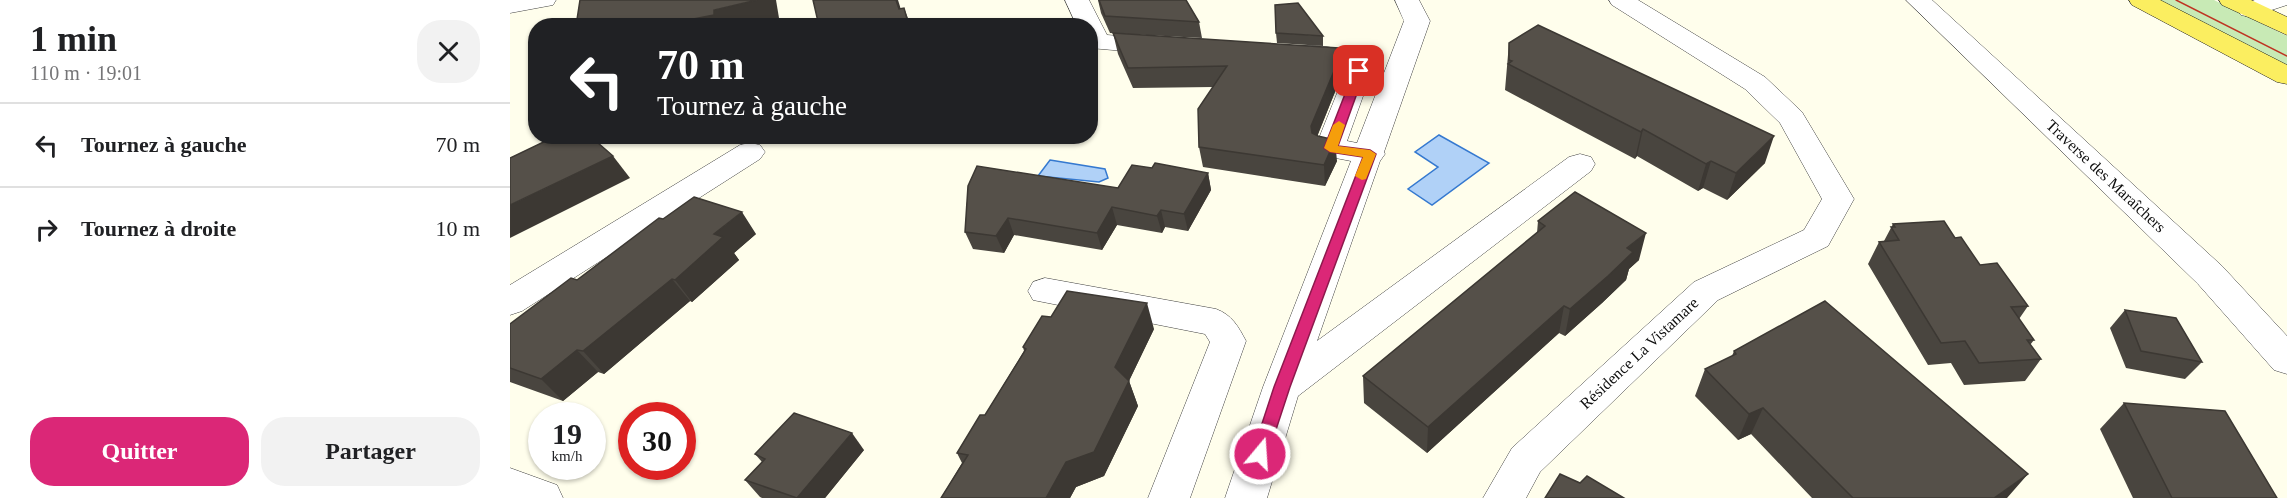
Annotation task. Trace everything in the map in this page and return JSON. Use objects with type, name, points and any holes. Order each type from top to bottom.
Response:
[{"type":"main road","points":[[2141,0],[2287,76]]},
{"type":"main road","points":[[2241,5],[2287,27]]},
{"type":"street","points":[[510,6],[544,0]]},
{"type":"street","points":[[1077,0],[1086,18]]},
{"type":"street","points":[[1246,498],[1282,387],[1370,154],[1417,21],[1407,0]]},
{"type":"street","name":"Résidence La Vistamare","points":[[1504,498],[1526,460],[1706,291],[1816,238],[1838,199],[1792,118],[1772,97],[1755,83],[1621,0]]},
{"type":"street","name":"Traverse des Maraîchers","points":[[1918,0],[2211,275],[2287,360]]},
{"type":"street","points":[[2241,5],[2278,0]]},
{"type":"street","points":[[1098,42],[1180,47]]},
{"type":"street","points":[[1273,53],[1343,57],[1358,62],[1359,71],[1330,148],[1370,154]]},
{"type":"street","points":[[510,302],[750,152]]},
{"type":"street","points":[[1282,387],[1580,164]]},
{"type":"street","points":[[1045,291],[1216,323],[1228,340],[1169,498]]},
{"type":"green space","points":[[2157,0],[2214,0],[2287,36],[2287,67]]},
{"type":"water","points":[[1439,135],[1489,163],[1432,205],[1408,189],[1438,167],[1415,152]]},
{"type":"water","points":[[1050,160],[1105,169],[1108,178],[1099,182],[1038,176]]},
{"type":"building","points":[[580,0],[757,0],[714,10],[714,15],[698,18],[577,18]]},
{"type":"building","points":[[813,0],[896,0],[899,9],[904,8],[907,18],[817,18]]},
{"type":"building","points":[[1099,0],[1186,0],[1199,22],[1105,16]]},
{"type":"building","points":[[1298,3],[1323,36],[1276,33],[1275,5]]},
{"type":"building","points":[[1538,25],[1774,136],[1736,173],[1711,161],[1706,164],[1643,129],[1641,132],[1508,64],[1512,61],[1509,60],[1509,43]]},
{"type":"building","points":[[1113,33],[1339,48],[1342,52],[1311,126],[1312,133],[1335,140],[1324,165],[1199,147],[1198,109],[1227,66],[1128,68]]},
{"type":"building","points":[[539,144],[599,144],[613,156],[510,205],[510,158]]},
{"type":"building","points":[[1155,163],[1208,173],[1184,214],[1161,210],[1157,216],[1112,207],[1097,233],[1008,218],[996,236],[965,232],[968,186],[977,166],[1118,188],[1132,165],[1152,168]]},
{"type":"building","points":[[1575,192],[1646,233],[1627,248],[1633,252],[1570,309],[1564,306],[1428,427],[1363,376],[1545,226],[1538,221]]},
{"type":"building","points":[[694,197],[742,212],[714,234],[723,237],[675,280],[672,279],[583,351],[577,350],[541,379],[510,368],[510,324],[571,278],[577,280],[659,218],[663,219]]},
{"type":"building","points":[[1944,221],[1955,238],[1961,237],[1980,265],[1997,263],[2028,306],[2011,307],[2034,340],[2027,340],[2041,359],[1979,363],[1965,341],[1941,343],[1879,242],[1899,240],[1891,227],[1895,227],[1893,224]]},
{"type":"building","points":[[1067,291],[1147,303],[1115,367],[1129,381],[1094,452],[1066,462],[1046,498],[941,498],[968,455],[957,453],[980,415],[985,415],[1026,349],[1023,347],[1042,316],[1051,317]]},
{"type":"building","points":[[1825,301],[2028,474],[1994,498],[1853,498],[1763,408],[1749,414],[1705,369],[1736,354],[1734,351]]},
{"type":"building","points":[[2125,310],[2176,318],[2202,362],[2141,351]]},
{"type":"building","points":[[2124,403],[2225,411],[2277,498],[2172,498]]},
{"type":"building","points":[[794,413],[852,433],[797,498],[745,480],[765,459],[755,454]]},
{"type":"building","points":[[1560,474],[1580,483],[1587,476],[1624,498],[1545,498]]},
{"type":"tram line","points":[[2176,0],[2287,56]]},
{"type":"slow traffic","points":[[1339,125],[1330,148],[1370,154],[1362,176]]},
{"type":"route","points":[[1260,454],[1282,387],[1370,154],[1330,148],[1359,71]]}]
